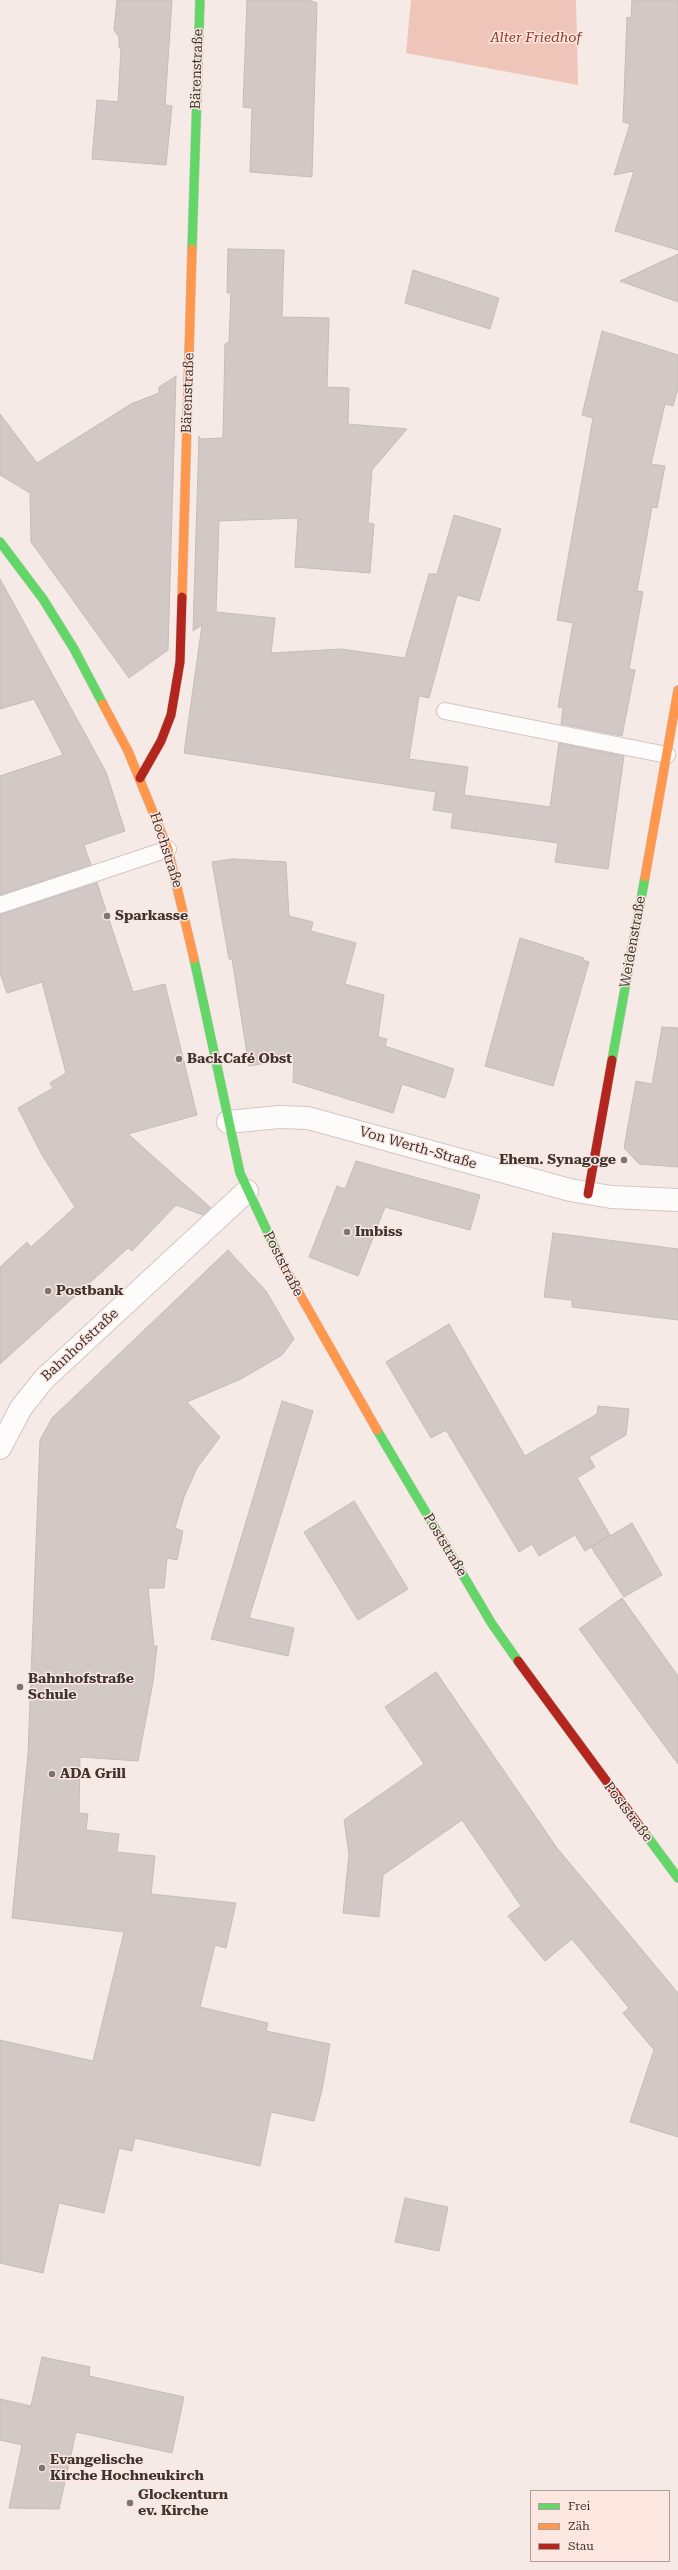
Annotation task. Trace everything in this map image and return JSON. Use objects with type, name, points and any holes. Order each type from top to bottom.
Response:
[{"type":"street","name":"Bärenstraße","points":[[140,778],[161,741],[170,714],[180,662],[200,0]]},
{"type":"street","name":"Hochstraße","points":[[0,542],[43,600],[74,648],[140,778],[168,849],[182,903],[228,1122],[240,1173],[247,1191]]},
{"type":"street","name":"Weidenstraße","points":[[588,1194],[678,690]]},
{"type":"street","name":"Von Werth-Straße","points":[[228,1122],[278,1117],[308,1118],[551,1186],[588,1194],[678,1200]]},
{"type":"street","name":"Bahnhofstraße","points":[[0,1448],[21,1408],[44,1379],[247,1191]]},
{"type":"street","name":"Poststraße","points":[[247,1191],[307,1310],[492,1624],[551,1708],[678,1878]]},
{"type":"lane","points":[[445,711],[667,755]]},
{"type":"lane","points":[[0,905],[168,849]]},
{"type":"green space","name":"Alter Friedhof","points":[[411,0],[576,0],[578,85],[406,53]]},
{"type":"building","points":[[117,0],[172,0],[165,105],[172,106],[166,165],[92,159],[97,100],[118,102],[121,48],[119,47],[119,37],[114,30]]},
{"type":"building","points":[[247,0],[309,0],[317,3],[312,177],[250,172],[252,108],[243,107]]},
{"type":"building","points":[[632,0],[678,0],[678,250],[615,231],[634,171],[614,175],[630,124],[623,122],[627,17],[631,18]]},
{"type":"building","points":[[228,249],[284,250],[282,317],[329,318],[327,387],[349,388],[348,424],[407,429],[372,470],[368,523],[374,524],[370,573],[295,567],[298,518],[219,521],[216,612],[275,618],[271,653],[341,649],[405,658],[429,574],[437,574],[454,515],[501,529],[479,601],[457,595],[429,698],[419,696],[409,759],[468,767],[464,795],[550,807],[559,743],[624,756],[608,869],[555,862],[558,843],[451,828],[453,813],[433,810],[436,792],[184,753],[202,625],[193,631],[199,436],[200,439],[223,438],[225,344],[229,342],[231,293],[227,293]]},
{"type":"building","points":[[678,254],[678,302],[620,281]]},
{"type":"building","points":[[413,270],[499,298],[490,329],[405,303]]},
{"type":"building","points":[[602,331],[678,355],[678,388],[673,406],[665,404],[651,464],[665,466],[657,508],[652,507],[637,591],[643,592],[629,669],[635,670],[622,736],[561,724],[563,708],[558,707],[573,623],[557,620],[593,418],[582,415]]},
{"type":"building","points":[[176,376],[168,650],[129,678],[31,542],[30,493],[0,475],[0,414],[37,463],[131,404],[159,393],[159,387]]},
{"type":"building","points":[[0,579],[106,772],[125,831],[84,845],[91,865],[0,895],[0,776],[63,755],[34,699],[0,709]]},
{"type":"building","points":[[233,859],[286,862],[289,916],[313,922],[311,931],[356,943],[345,984],[384,995],[378,1037],[387,1039],[385,1046],[454,1069],[445,1098],[402,1084],[393,1113],[293,1082],[294,1058],[249,1066],[232,959],[229,959],[212,862]]},
{"type":"building","points":[[97,883],[133,992],[165,984],[197,1115],[128,1134],[211,1208],[203,1215],[176,1205],[132,1251],[128,1248],[0,1364],[0,1267],[27,1242],[31,1247],[75,1207],[42,1155],[18,1108],[53,1088],[50,1083],[66,1073],[42,982],[7,993],[0,973],[0,914]]},
{"type":"building","points":[[520,938],[584,958],[583,960],[589,962],[553,1086],[485,1066]]},
{"type":"building","points":[[662,1027],[678,1028],[678,1167],[639,1164],[624,1148],[636,1081],[652,1084]]},
{"type":"building","points":[[356,1161],[480,1195],[470,1230],[385,1207],[358,1276],[309,1257],[337,1186],[345,1189]]},
{"type":"building","points":[[553,1233],[678,1249],[678,1320],[572,1307],[572,1300],[544,1297]]},
{"type":"building","points":[[228,1250],[266,1291],[294,1339],[282,1355],[241,1379],[187,1402],[220,1437],[197,1468],[184,1497],[175,1528],[183,1531],[177,1560],[167,1558],[164,1588],[148,1588],[154,1646],[157,1646],[153,1682],[138,1761],[80,1757],[79,1813],[88,1814],[86,1830],[119,1834],[117,1852],[155,1856],[151,1894],[236,1903],[226,1948],[215,1945],[200,2007],[268,2023],[266,2031],[330,2044],[322,2090],[314,2121],[271,2112],[260,2166],[135,2138],[132,2151],[119,2148],[104,2213],[59,2203],[43,2273],[0,2263],[0,2040],[93,2061],[124,1932],[12,1918],[28,1754],[40,1440],[52,1418]]},
{"type":"building","points":[[449,1324],[525,1456],[597,1414],[598,1406],[629,1409],[626,1435],[589,1457],[595,1467],[577,1478],[610,1535],[585,1551],[575,1535],[539,1556],[532,1544],[519,1552],[446,1430],[431,1438],[386,1362]]},
{"type":"building","points":[[282,1401],[313,1411],[249,1618],[294,1628],[288,1656],[211,1639]]},
{"type":"building","points":[[354,1501],[408,1589],[358,1620],[304,1532]]},
{"type":"building","points":[[632,1523],[662,1575],[624,1597],[591,1547]]},
{"type":"building","points":[[622,1598],[678,1676],[678,1764],[579,1629]]},
{"type":"building","points":[[436,1672],[557,1848],[678,1993],[678,2137],[630,2122],[654,2050],[623,2013],[629,2008],[572,1939],[545,1961],[508,1916],[521,1906],[462,1820],[383,1875],[379,1917],[343,1913],[349,1854],[344,1820],[424,1764],[385,1707]]},
{"type":"building","points":[[405,2198],[448,2207],[439,2251],[395,2242]]},
{"type":"building","points":[[42,2357],[90,2367],[89,2376],[184,2397],[172,2453],[76,2432],[59,2509],[9,2508],[22,2445],[0,2440],[0,2399],[31,2406]]},
{"type":"traffic: fast","points":[[192,249],[200,0]]},
{"type":"traffic: fast","points":[[0,542],[43,599],[74,649],[103,704]]},
{"type":"traffic: fast","points":[[612,1060],[645,877]]},
{"type":"traffic: fast","points":[[194,959],[240,1173],[283,1265]]},
{"type":"traffic: fast","points":[[377,1430],[492,1624],[518,1661]]},
{"type":"traffic: fast","points":[[638,1824],[678,1878]]},
{"type":"traffic: slow","points":[[182,597],[192,249]]},
{"type":"traffic: slow","points":[[645,877],[678,690]]},
{"type":"traffic: slow","points":[[103,704],[128,751],[168,849],[194,959]]},
{"type":"traffic: slow","points":[[283,1265],[377,1430]]},
{"type":"traffic: jam","points":[[140,778],[161,741],[171,715],[180,662],[182,597]]},
{"type":"traffic: jam","points":[[588,1194],[612,1060]]},
{"type":"traffic: jam","points":[[518,1661],[638,1824]]},
{"type":"place","name":"Sparkasse","points":[[107,916]]},
{"type":"place","name":"BackCafé Obst","points":[[179,1059]]},
{"type":"place","name":"Ehem. Synagoge","points":[[624,1160]]},
{"type":"place","name":"Imbiss","points":[[347,1232]]},
{"type":"place","name":"Postbank","points":[[48,1291]]},
{"type":"place","name":"Bahnhofstraße Schule","points":[[20,1687]]},
{"type":"place","name":"ADA Grill","points":[[52,1774]]},
{"type":"place","name":"Evangelische Kirche Hochneukirch","points":[[42,2468]]},
{"type":"place","name":"Glockenturn ev. Kirche","points":[[130,2503]]}]
